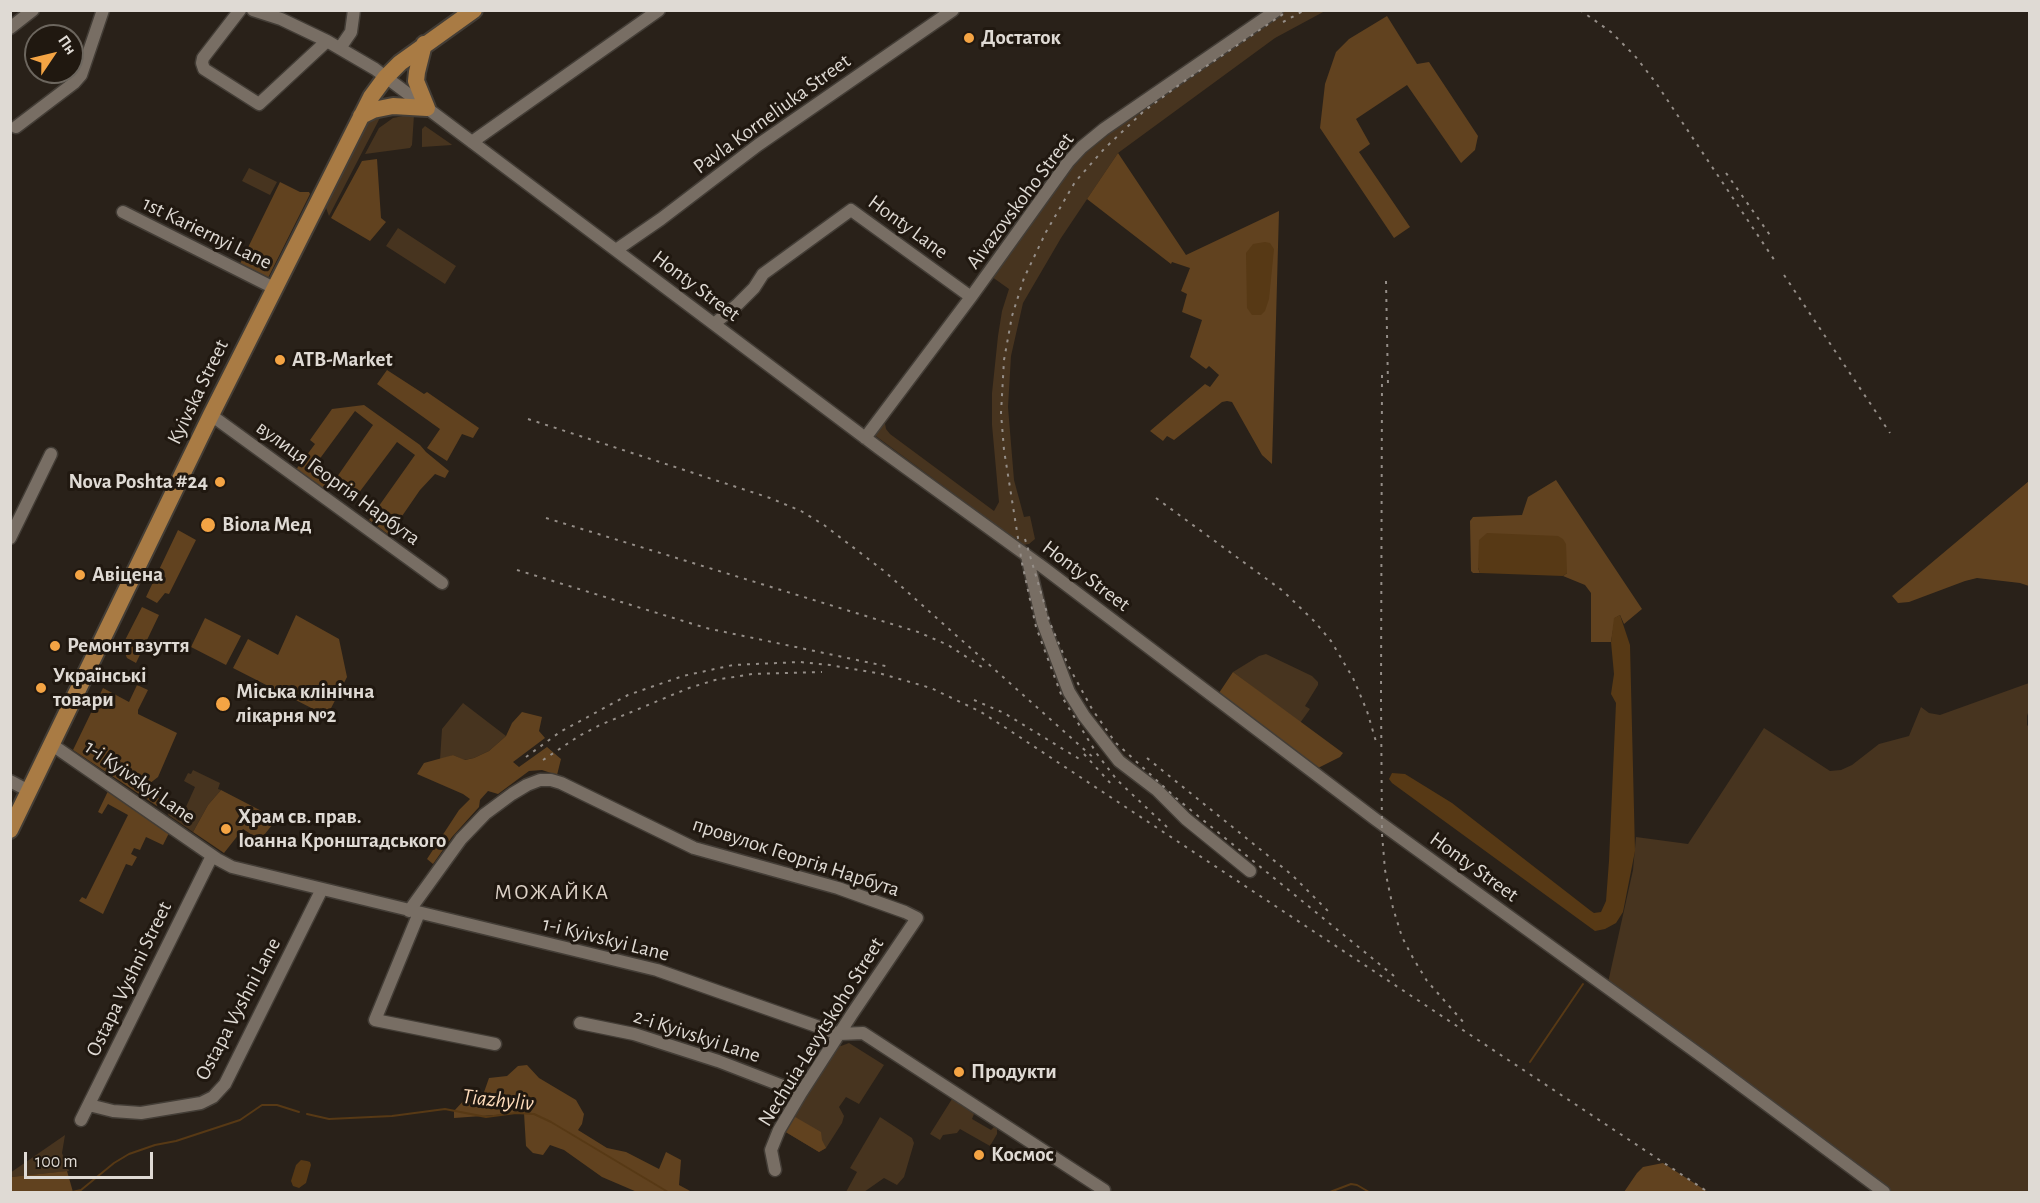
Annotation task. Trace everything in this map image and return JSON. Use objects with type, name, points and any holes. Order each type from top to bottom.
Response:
[{"type":"main road","name":"Kyivska Street","points":[[10,830],[211,415],[376,89],[400,63],[474,10]]},
{"type":"main road","points":[[361,116],[373,110],[393,106],[427,108],[416,81],[424,44]]},
{"type":"street","points":[[10,28],[33,10]]},
{"type":"street","points":[[16,127],[75,83],[81,75],[103,10]]},
{"type":"street","points":[[240,10],[203,58],[202,63],[204,69],[259,104],[327,41]]},
{"type":"street","name":"Honty Street","points":[[254,10],[281,19],[327,41],[375,69],[865,438],[1027,555],[1375,819],[1707,1060],[1884,1192]]},
{"type":"street","points":[[340,48],[351,32],[354,10]]},
{"type":"street","points":[[472,142],[659,10]]},
{"type":"street","name":"Pavla Korneliuka Street","points":[[616,250],[661,219],[758,145],[953,10]]},
{"type":"street","name":"Aivazovskoho Street","points":[[865,438],[971,297],[1068,162],[1082,147],[1104,129],[1277,10]]},
{"type":"street","name":"Honty Lane","points":[[714,324],[754,288],[763,274],[851,210],[971,297]]},
{"type":"street","name":"1st Kariernyi Lane","points":[[123,212],[274,288]]},
{"type":"street","name":"вулиця Георгія Нарбута","points":[[211,415],[442,583]]},
{"type":"street","points":[[10,538],[51,454]]},
{"type":"street","points":[[1027,555],[1043,623],[1069,692],[1100,739],[1119,761],[1157,790],[1186,819],[1250,871]]},
{"type":"street","name":"1-i Kyivskyi Lane","points":[[51,744],[212,856],[232,867],[657,970],[838,1034],[863,1033]]},
{"type":"street","name":"провулок Георгія Нарбута","points":[[495,1044],[375,1020],[414,912],[450,853],[475,824],[512,794],[540,780],[561,783],[694,848],[838,888],[917,918]]},
{"type":"street","points":[[10,781],[29,791]]},
{"type":"street","name":"Ostapa Vyshni Street","points":[[81,1120],[212,856]]},
{"type":"street","name":"Ostapa Vyshni Lane","points":[[89,1104],[113,1112],[141,1113],[201,1103],[213,1097],[225,1084],[322,890]]},
{"type":"street","name":"Nechuia-Levytskoho Street","points":[[775,1170],[771,1150],[779,1130],[838,1034],[917,918]]},
{"type":"street","points":[[852,1014],[863,1033],[1104,1190]]},
{"type":"street","name":"2-i Kyivskyi Lane","points":[[580,1023],[634,1034],[718,1061],[801,1093]]},
{"type":"shaded area","points":[[1276,11],[1325,11],[1275,38],[1118,153],[1061,238],[1023,303],[1011,356],[1008,407],[1014,480],[1024,517],[1030,516],[1035,539],[1023,545],[873,434],[884,418],[886,429],[890,434],[994,511],[999,502],[992,425],[992,393],[1002,311],[1009,289],[988,274],[1068,162]]},
{"type":"shaded area","points":[[1387,16],[1417,64],[1429,62],[1478,136],[1475,150],[1461,163],[1407,85],[1356,119],[1370,144],[1359,152],[1410,227],[1394,238],[1320,128],[1325,84],[1336,52],[1349,39]]},
{"type":"shaded area","points":[[383,112],[329,216],[325,205],[364,126],[373,115]]},
{"type":"shaded area","points":[[414,115],[410,148],[365,154],[379,128],[393,118]]},
{"type":"shaded area","points":[[425,126],[452,145],[422,147],[422,129]]},
{"type":"shaded area","points":[[1118,153],[1186,255],[1279,211],[1272,464],[1262,455],[1232,402],[1222,402],[1174,440],[1167,436],[1163,441],[1150,431],[1205,384],[1210,387],[1219,375],[1209,366],[1206,369],[1190,357],[1202,320],[1182,312],[1187,294],[1181,291],[1190,268],[1172,262],[1171,264],[1087,199]]},
{"type":"shaded area","points":[[377,159],[381,218],[386,222],[370,241],[331,218],[362,161]]},
{"type":"shaded area","points":[[249,168],[277,182],[270,195],[242,181]]},
{"type":"shaded area","points":[[280,182],[300,192],[310,194],[267,280],[239,266]]},
{"type":"shaded area","points":[[398,228],[456,266],[445,284],[386,246]]},
{"type":"shaded area","points":[[1270,243],[1274,249],[1269,299],[1261,315],[1252,315],[1247,308],[1246,253],[1253,244]]},
{"type":"shaded area","points":[[387,370],[424,394],[427,392],[479,428],[473,438],[462,434],[447,461],[427,448],[440,429],[377,384]]},
{"type":"shaded area","points":[[364,405],[420,445],[449,471],[445,478],[435,474],[420,490],[389,535],[369,520],[415,455],[397,442],[352,502],[330,487],[373,425],[355,411],[310,472],[326,483],[321,489],[295,471],[315,444],[310,440],[332,409]]},
{"type":"shaded area","points":[[1556,480],[1642,609],[1624,624],[1620,615],[1615,618],[1611,642],[1591,642],[1591,593],[1585,585],[1563,576],[1567,573],[1478,568],[1480,573],[1471,571],[1470,521],[1473,517],[1522,515],[1528,497]]},
{"type":"shaded area","points":[[2029,481],[2029,586],[1977,578],[1909,602],[1898,603],[1892,596]]},
{"type":"shaded area","points":[[178,530],[196,540],[169,594],[165,593],[157,603],[146,597]]},
{"type":"shaded area","points":[[1487,533],[1558,536],[1566,544],[1567,573],[1563,576],[1480,573],[1478,568],[1479,540]]},
{"type":"shaded area","points":[[142,607],[159,615],[136,663],[127,658],[122,646]]},
{"type":"shaded area","points":[[296,615],[339,639],[347,677],[327,716],[233,668],[248,639],[278,655]]},
{"type":"shaded area","points":[[1620,615],[1630,645],[1635,851],[1623,912],[1616,923],[1595,931],[1389,779],[1392,773],[1405,774],[1452,803],[1591,911],[1601,912],[1606,901],[1609,861],[1616,703],[1611,694],[1614,674],[1611,642],[1614,618]]},
{"type":"shaded area","points":[[205,618],[241,636],[226,665],[191,647]]},
{"type":"shaded area","points":[[1266,654],[1312,676],[1318,682],[1305,706],[1310,709],[1300,723],[1233,672]]},
{"type":"shaded area","points":[[1233,672],[1343,753],[1340,757],[1318,768],[1219,693]]},
{"type":"shaded area","points":[[2029,683],[2027,726],[2029,724],[2029,1192],[1884,1192],[1607,987],[1633,870],[1636,837],[1688,844],[1764,728],[1830,771],[1841,770],[1852,765],[1879,744],[1909,736],[1921,707],[1929,713],[1940,715]]},
{"type":"shaded area","points":[[137,685],[148,690],[138,714],[177,733],[158,777],[149,784],[150,793],[160,799],[157,806],[73,750],[103,688],[129,702]]},
{"type":"shaded area","points":[[463,703],[506,736],[489,751],[474,758],[464,760],[453,755],[440,760],[442,729]]},
{"type":"shaded area","points":[[522,712],[542,717],[539,731],[545,738],[513,762],[519,767],[547,747],[561,759],[557,775],[542,770],[529,771],[498,794],[488,791],[480,800],[479,807],[452,837],[433,864],[427,859],[459,810],[470,799],[417,774],[424,763],[453,755],[465,760],[489,751],[506,736],[512,723]]},
{"type":"shaded area","points":[[193,770],[220,783],[218,789],[221,790],[208,805],[193,832],[168,815],[170,811],[181,818],[195,787],[184,781],[188,773],[191,774]]},
{"type":"shaded area","points":[[109,789],[170,831],[163,845],[146,837],[140,850],[134,848],[131,854],[137,857],[132,866],[126,864],[103,914],[79,901],[82,897],[86,899],[128,815],[108,804],[102,814],[98,812]]},
{"type":"shaded area","points":[[221,790],[277,819],[260,840],[243,829],[224,853],[193,832],[208,805]]},
{"type":"shaded area","points":[[849,1043],[884,1065],[859,1104],[846,1097],[839,1107],[844,1116],[842,1123],[826,1148],[819,1152],[784,1131],[836,1045]]},
{"type":"shaded area","points":[[527,1065],[539,1078],[576,1100],[584,1114],[578,1130],[607,1148],[626,1152],[659,1169],[666,1152],[681,1160],[679,1185],[692,1192],[637,1192],[602,1177],[564,1150],[550,1145],[543,1155],[533,1153],[526,1146],[524,1113],[454,1118],[454,1111],[466,1098],[483,1095],[489,1078],[507,1076],[518,1066]]},
{"type":"shaded area","points":[[952,1099],[974,1114],[972,1119],[991,1130],[994,1127],[997,1129],[997,1134],[990,1146],[960,1129],[957,1133],[943,1135],[940,1140],[930,1134]]},
{"type":"shaded area","points":[[790,1114],[821,1132],[826,1148],[819,1152],[784,1131]]},
{"type":"shaded area","points":[[880,1117],[912,1138],[914,1143],[904,1177],[897,1185],[884,1178],[864,1192],[846,1192],[857,1172],[850,1168]]},
{"type":"shaded area","points":[[65,1135],[62,1153],[69,1171],[11,1177],[10,1173]]},
{"type":"shaded area","points":[[301,1160],[310,1162],[311,1165],[306,1183],[299,1188],[293,1186],[291,1181],[296,1165]]},
{"type":"shaded area","points":[[1663,1163],[1708,1192],[1624,1192],[1643,1167]]},
{"type":"shaded area","points":[[67,1171],[73,1192],[11,1192],[11,1177]]},
{"type":"waterway","points":[[1530,1062],[1583,984]]},
{"type":"waterway","name":"Tiazhyliv","points":[[72,1192],[81,1190],[129,1154],[240,1120],[262,1105],[277,1105],[299,1112]]},
{"type":"waterway","name":"Tiazhyliv","points":[[307,1114],[329,1119],[392,1116],[445,1109],[486,1117],[516,1113],[534,1114],[668,1192]]},
{"type":"waterway","name":"Tiazhyliv","points":[[1330,1192],[1351,1184],[1369,1192]]},
{"type":"railway","points":[[1167,827],[1117,780],[1097,754],[1062,697],[1036,627],[1022,563],[1004,450],[1001,413],[1004,360],[1012,316],[1024,278],[1046,232],[1075,182],[1104,149],[1144,111],[1289,10]]},
{"type":"railway","points":[[1283,22],[1305,10]]},
{"type":"railway","points":[[1580,10],[1611,32],[1635,56],[1656,83],[1775,261]]},
{"type":"railway","points":[[1726,173],[1772,238]]},
{"type":"railway","points":[[1784,275],[1890,433]]},
{"type":"railway","points":[[1386,281],[1388,385]]},
{"type":"railway","points":[[1382,375],[1381,697],[1382,834],[1385,870],[1402,937],[1427,981],[1465,1024]]},
{"type":"railway","points":[[528,419],[770,498],[801,511],[824,525],[884,571],[1095,759]]},
{"type":"railway","points":[[1156,498],[1283,591],[1315,622],[1331,641],[1353,678],[1367,711],[1377,745]]},
{"type":"railway","points":[[546,518],[918,632],[948,645],[982,667]]},
{"type":"railway","points":[[1025,539],[1050,623],[1068,665],[1092,709],[1115,742],[1176,798],[1394,976]]},
{"type":"railway","points":[[517,570],[706,628],[890,667]]},
{"type":"railway","points":[[526,757],[560,732],[628,695],[683,676],[733,665],[800,662],[830,665],[882,674],[931,688],[981,712],[1006,728],[1708,1192]]},
{"type":"railway","points":[[543,760],[600,725],[689,688],[715,680],[752,674],[822,672]]},
{"type":"railway","points":[[974,700],[1004,713],[1081,760]]},
{"type":"railway","points":[[1084,754],[1112,785]]},
{"type":"railway","points":[[1147,758],[1292,875],[1331,914]]},
{"type":"place","name":"Достаток","points":[[969,38]]},
{"type":"place","name":"ATB-Market","points":[[280,360]]},
{"type":"place","name":"Nova Poshta #24","points":[[220,482]]},
{"type":"place","name":"Віола Мед","points":[[208,525]]},
{"type":"place","name":"Авіцена","points":[[80,575]]},
{"type":"place","name":"Ремонт взуття","points":[[55,646]]},
{"type":"place","name":"Українські товари","points":[[41,688]]},
{"type":"place","name":"Міська клінічна лікарня №2","points":[[223,704]]},
{"type":"place","name":"Храм св. прав. Іоанна Кронштадського","points":[[226,829]]},
{"type":"place","name":"Продукти","points":[[959,1072]]},
{"type":"place","name":"Космос","points":[[979,1155]]},
{"type":"district","name":"МОЖАЙКА","points":[[552,892]]}]
